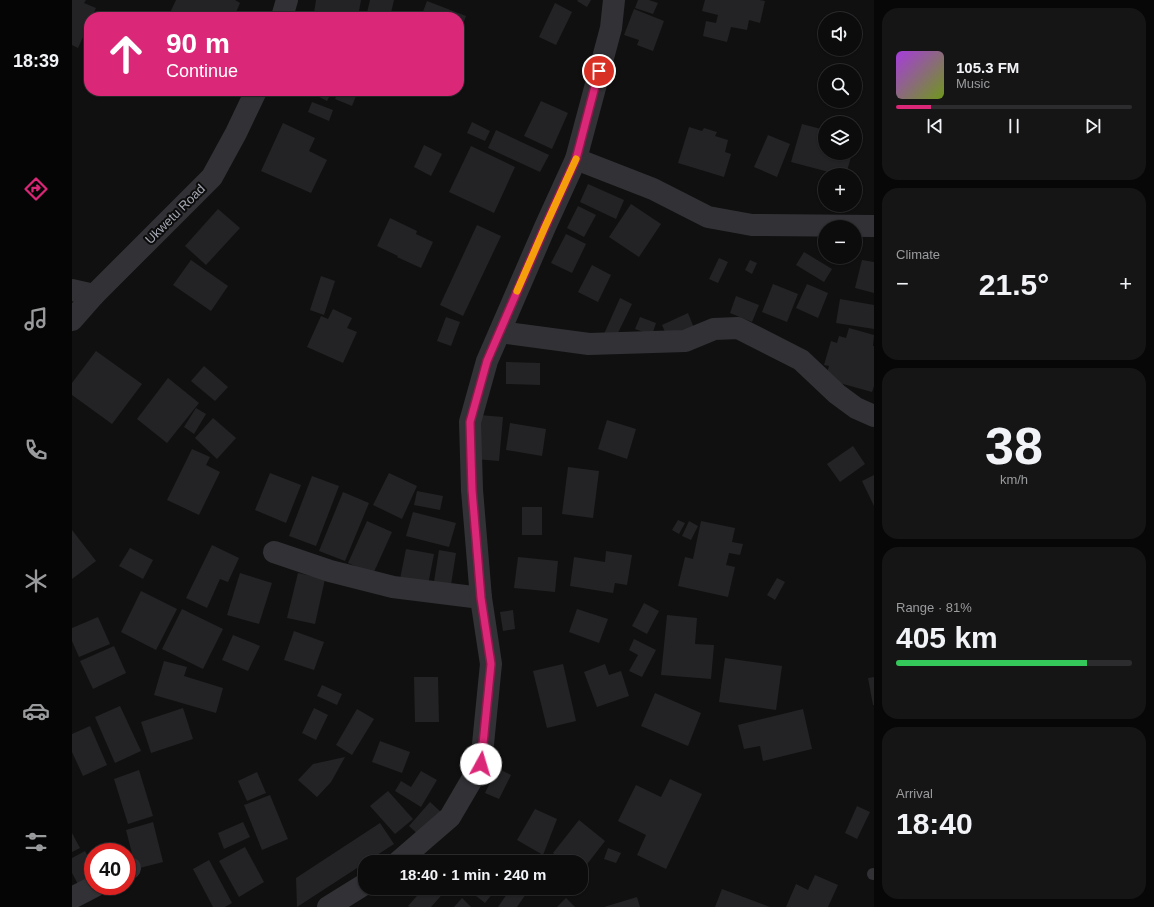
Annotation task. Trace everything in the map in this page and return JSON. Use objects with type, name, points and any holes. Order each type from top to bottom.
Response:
[{"type":"street","points":[[283,12],[287,0]]},
{"type":"street","points":[[406,855],[450,817],[481,764],[491,664],[481,598],[472,490],[470,422],[487,361],[576,159],[611,28],[614,0]]},
{"type":"street","name":"Ukwetu Road","points":[[72,320],[94,295],[212,178],[254,96]]},
{"type":"street","points":[[576,159],[653,189],[708,217],[752,226],[874,226]]},
{"type":"street","points":[[72,290],[94,295]]},
{"type":"street","points":[[500,332],[589,344],[685,341],[714,329],[738,328],[802,360],[837,394],[856,408],[874,416]]},
{"type":"street","points":[[274,552],[330,571],[393,587],[481,598]]},
{"type":"street","points":[[328,907],[358,888]]},
{"type":"street","points":[[72,898],[84,892]]},
{"type":"building","points":[[72,0],[86,0],[84,3],[96,8],[94,12],[84,12],[84,35],[78,48],[72,45]]},
{"type":"building","points":[[176,0],[235,0],[240,3],[236,12],[170,12]]},
{"type":"building","points":[[316,0],[361,0],[359,12],[314,12]]},
{"type":"building","points":[[370,0],[394,0],[391,12],[367,12]]},
{"type":"building","points":[[591,0],[587,7],[577,1]]},
{"type":"building","points":[[638,0],[649,0],[658,3],[653,14],[635,8]]},
{"type":"building","points":[[705,0],[765,1],[760,23],[749,20],[747,30],[731,27],[727,42],[703,36],[706,21],[716,23],[718,15],[702,11]]},
{"type":"building","points":[[427,1],[456,12],[423,12]]},
{"type":"building","points":[[555,3],[572,12],[556,45],[539,37]]},
{"type":"building","points":[[634,9],[664,21],[653,51],[637,45],[639,40],[624,35]]},
{"type":"building","points":[[318,96],[330,96],[327,101]]},
{"type":"building","points":[[336,96],[356,96],[352,106],[335,99]]},
{"type":"building","points":[[541,101],[568,113],[552,149],[524,136]]},
{"type":"building","points":[[312,102],[333,110],[329,121],[308,112]]},
{"type":"building","points":[[472,122],[490,131],[485,141],[467,133]]},
{"type":"building","points":[[283,123],[315,138],[309,151],[327,160],[311,193],[261,171]]},
{"type":"building","points":[[802,124],[818,128],[818,160],[850,160],[848,168],[818,169],[791,162]]},
{"type":"building","points":[[689,127],[702,131],[704,128],[717,132],[715,136],[728,140],[725,152],[731,154],[724,177],[678,163]]},
{"type":"building","points":[[496,130],[549,155],[540,172],[488,148]]},
{"type":"building","points":[[768,135],[790,144],[777,177],[754,167]]},
{"type":"building","points":[[424,145],[442,154],[431,176],[414,167]]},
{"type":"building","points":[[471,146],[515,167],[494,213],[449,192]]},
{"type":"building","points":[[588,184],[624,200],[616,219],[580,202]]},
{"type":"building","points":[[631,204],[661,224],[639,257],[609,237]]},
{"type":"building","points":[[578,206],[596,215],[584,237],[567,228]]},
{"type":"building","points":[[218,209],[240,228],[206,265],[185,246]]},
{"type":"building","points":[[390,218],[417,231],[416,234],[433,242],[421,268],[377,246]]},
{"type":"building","points":[[477,225],[501,236],[463,316],[440,305]]},
{"type":"building","points":[[566,234],[586,244],[572,273],[551,263]]},
{"type":"building","points":[[804,252],[818,260],[818,264],[824,264],[832,269],[824,282],[796,265]]},
{"type":"building","points":[[719,258],[728,262],[718,283],[709,279]]},
{"type":"building","points":[[191,260],[228,286],[211,311],[173,285]]},
{"type":"building","points":[[750,260],[757,263],[752,274],[745,270]]},
{"type":"building","points":[[862,260],[874,262],[874,293],[855,288]]},
{"type":"building","points":[[592,265],[611,275],[598,302],[578,292]]},
{"type":"building","points":[[321,276],[335,281],[324,315],[310,310]]},
{"type":"building","points":[[773,284],[798,294],[787,322],[762,312]]},
{"type":"building","points":[[807,284],[828,293],[818,318],[796,308]]},
{"type":"building","points":[[736,296],[759,305],[752,322],[730,313]]},
{"type":"building","points":[[620,298],[632,304],[615,339],[604,334]]},
{"type":"building","points":[[840,299],[874,305],[874,329],[836,323]]},
{"type":"building","points":[[333,309],[352,318],[347,328],[357,332],[343,363],[307,347],[321,316],[328,319]]},
{"type":"building","points":[[688,313],[694,328],[668,339],[662,325]]},
{"type":"building","points":[[446,317],[460,322],[451,346],[437,341]]},
{"type":"building","points":[[640,317],[656,323],[652,335],[635,329]]},
{"type":"building","points":[[849,328],[874,335],[874,386],[872,392],[825,379],[829,366],[824,365],[831,341],[837,343],[839,336],[846,338]]},
{"type":"building","points":[[96,351],[142,384],[112,424],[72,395],[72,383]]},
{"type":"building","points":[[506,362],[540,363],[540,385],[506,384]]},
{"type":"building","points":[[204,366],[228,387],[215,401],[191,381]]},
{"type":"building","points":[[168,378],[199,403],[167,443],[137,419]]},
{"type":"building","points":[[196,408],[206,414],[194,434],[184,427]]},
{"type":"building","points":[[479,415],[503,417],[499,461],[475,459]]},
{"type":"building","points":[[213,418],[236,438],[217,459],[195,438]]},
{"type":"building","points":[[607,420],[636,429],[627,459],[598,449]]},
{"type":"building","points":[[510,423],[546,429],[542,456],[506,450]]},
{"type":"building","points":[[853,446],[865,464],[840,482],[827,464]]},
{"type":"building","points":[[192,449],[210,457],[206,465],[220,472],[199,515],[167,500]]},
{"type":"building","points":[[568,467],[599,471],[593,518],[562,514]]},
{"type":"building","points":[[270,473],[301,485],[286,523],[255,510]]},
{"type":"building","points":[[389,473],[417,486],[402,519],[373,505]]},
{"type":"building","points":[[874,475],[874,506],[862,481]]},
{"type":"building","points":[[312,476],[339,486],[316,546],[289,536]]},
{"type":"building","points":[[417,491],[443,496],[440,510],[414,505]]},
{"type":"building","points":[[343,492],[369,503],[345,561],[319,551]]},
{"type":"building","points":[[522,507],[542,507],[542,535],[522,535]]},
{"type":"building","points":[[413,512],[456,523],[449,547],[406,536]]},
{"type":"building","points":[[678,520],[685,523],[679,534],[672,530]]},
{"type":"building","points":[[367,521],[392,532],[373,574],[348,563]]},
{"type":"building","points":[[689,521],[698,526],[691,540],[682,536]]},
{"type":"building","points":[[701,521],[735,528],[732,542],[743,544],[740,555],[729,553],[726,565],[735,567],[728,597],[678,586],[685,557],[693,559]]},
{"type":"building","points":[[72,530],[96,561],[72,579]]},
{"type":"building","points":[[212,545],[239,558],[228,582],[220,579],[207,608],[186,598]]},
{"type":"building","points":[[130,548],[153,560],[143,579],[119,566]]},
{"type":"building","points":[[406,549],[434,554],[428,585],[400,579]]},
{"type":"building","points":[[439,550],[456,553],[450,591],[433,588]]},
{"type":"building","points":[[606,551],[632,555],[627,585],[615,583],[613,593],[570,586],[574,557],[605,562]]},
{"type":"building","points":[[518,557],[558,561],[555,592],[514,588]]},
{"type":"building","points":[[240,573],[272,583],[259,624],[227,615]]},
{"type":"building","points":[[298,573],[325,579],[315,624],[287,618]]},
{"type":"building","points":[[777,578],[785,582],[775,600],[767,595]]},
{"type":"building","points":[[141,591],[177,609],[156,650],[121,632]]},
{"type":"building","points":[[644,603],[659,611],[647,634],[632,626]]},
{"type":"building","points":[[182,609],[223,629],[203,669],[162,649]]},
{"type":"building","points":[[577,609],[608,619],[599,643],[569,632]]},
{"type":"building","points":[[513,610],[515,629],[503,631],[500,612]]},
{"type":"building","points":[[667,615],[697,618],[695,644],[714,645],[711,679],[661,675]]},
{"type":"building","points":[[98,617],[110,644],[79,657],[72,641],[72,628]]},
{"type":"building","points":[[294,631],[324,642],[314,670],[284,660]]},
{"type":"building","points":[[233,635],[260,646],[248,671],[222,660]]},
{"type":"building","points":[[634,639],[656,650],[642,677],[629,671],[638,655],[629,650]]},
{"type":"building","points":[[114,646],[126,673],[93,689],[80,661]]},
{"type":"building","points":[[725,658],[782,666],[776,710],[719,702]]},
{"type":"building","points":[[164,661],[187,667],[184,676],[223,688],[216,713],[154,695]]},
{"type":"building","points":[[563,664],[576,721],[547,728],[533,671]]},
{"type":"building","points":[[605,664],[609,675],[621,671],[629,696],[597,707],[584,672]]},
{"type":"building","points":[[414,677],[438,677],[439,722],[415,722]]},
{"type":"building","points":[[874,677],[874,705],[873,705],[868,678]]},
{"type":"building","points":[[322,685],[342,694],[337,705],[317,696]]},
{"type":"building","points":[[655,693],[701,713],[688,746],[641,726]]},
{"type":"building","points":[[120,706],[141,751],[115,763],[95,717]]},
{"type":"building","points":[[183,708],[193,739],[151,753],[141,722]]},
{"type":"building","points":[[314,708],[328,715],[316,740],[302,733]]},
{"type":"building","points":[[357,709],[374,719],[352,755],[336,745]]},
{"type":"building","points":[[803,709],[812,749],[763,761],[760,746],[744,749],[738,725]]},
{"type":"building","points":[[90,726],[107,765],[83,776],[72,752],[72,734]]},
{"type":"building","points":[[380,741],[410,752],[402,773],[372,762]]},
{"type":"building","points":[[345,757],[331,782],[317,797],[298,780],[313,764]]},
{"type":"building","points":[[497,768],[511,775],[499,799],[485,793]]},
{"type":"building","points":[[139,770],[153,816],[128,824],[114,779]]},
{"type":"building","points":[[421,771],[437,780],[421,807],[395,791],[401,781],[411,787]]},
{"type":"building","points":[[257,772],[266,793],[247,801],[238,781]]},
{"type":"building","points":[[670,779],[702,794],[666,869],[637,855],[646,835],[618,821],[636,785],[661,797]]},
{"type":"building","points":[[388,791],[413,819],[395,834],[370,806]]},
{"type":"building","points":[[270,795],[288,839],[262,850],[244,805]]},
{"type":"building","points":[[430,802],[442,813],[420,836],[409,826]]},
{"type":"building","points":[[857,806],[870,812],[857,839],[845,833]]},
{"type":"building","points":[[535,809],[557,819],[543,855],[517,840]]},
{"type":"building","points":[[579,820],[605,841],[588,863],[588,855],[555,855],[553,853]]},
{"type":"building","points":[[153,822],[163,862],[136,869],[136,843],[129,843],[126,830]]},
{"type":"building","points":[[243,822],[250,837],[224,849],[218,833]]},
{"type":"building","points":[[380,823],[394,844],[377,855],[358,855],[358,867],[297,907],[296,878]]},
{"type":"building","points":[[72,833],[80,848],[72,852]]},
{"type":"building","points":[[245,847],[264,882],[239,897],[219,861]]},
{"type":"building","points":[[608,848],[621,853],[616,863],[604,859]]},
{"type":"building","points":[[84,852],[84,886],[80,888],[72,873],[72,858]]},
{"type":"building","points":[[209,860],[232,903],[225,907],[213,907],[193,869]]},
{"type":"building","points":[[815,875],[838,885],[828,907],[786,907],[796,884],[808,890]]},
{"type":"building","points":[[722,889],[770,907],[715,907]]},
{"type":"building","points":[[418,895],[442,895],[431,907],[408,906]]},
{"type":"building","points":[[475,895],[491,895],[485,903]]},
{"type":"building","points":[[506,895],[525,895],[517,907],[498,907]]},
{"type":"building","points":[[637,897],[640,907],[604,907]]},
{"type":"building","points":[[462,898],[471,907],[454,907]]},
{"type":"building","points":[[566,898],[575,907],[557,907]]},
{"type":"slow traffic","points":[[517,291],[576,159]]},
{"type":"route","points":[[481,764],[491,664],[481,598],[472,490],[470,422],[487,361],[576,159],[599,71]]}]
